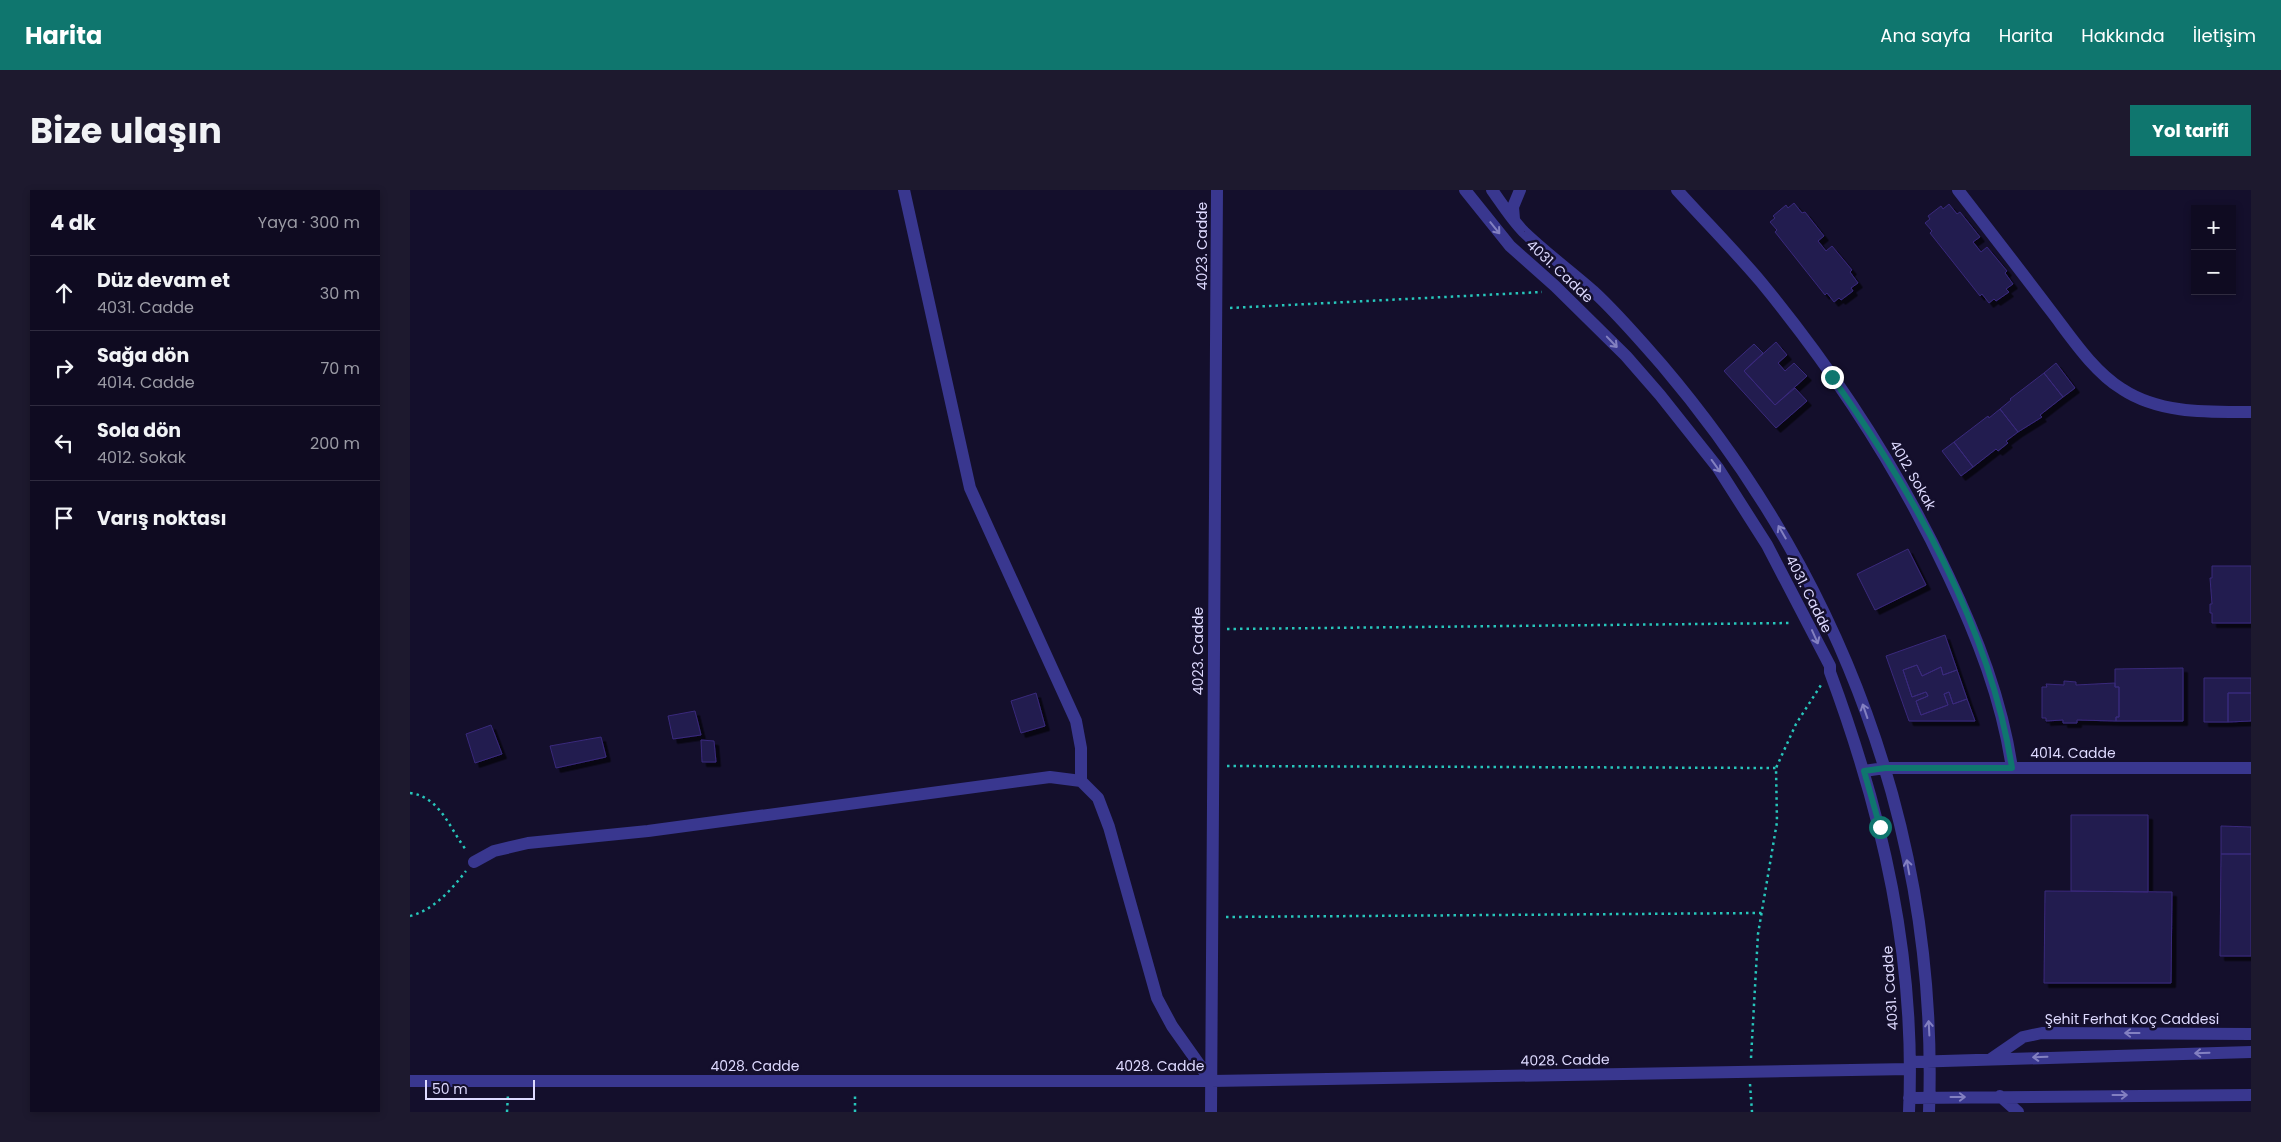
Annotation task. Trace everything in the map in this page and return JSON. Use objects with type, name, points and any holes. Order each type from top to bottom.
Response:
[{"type":"street","points":[[904,190],[970,488],[1076,720],[1081,748],[1081,781]]},
{"type":"street","name":"4023. Cadde","points":[[1210,1112],[1217,190]]},
{"type":"street","name":"4031. Cadde","points":[[1465,190],[1510,246],[1555,286],[1613,343],[1655,389],[1718,468],[1767,545],[1830,666],[1830,672],[1864,771],[1891,877],[1900,934],[1910,1066],[1909,1112]]},
{"type":"street","name":"4031. Cadde","points":[[1492,190],[1523,230],[1595,293],[1659,362],[1720,438],[1752,483],[1805,573],[1834,631],[1851,671],[1885,768],[1906,852],[1920,932],[1927,996],[1931,1060],[1929,1112]]},
{"type":"street","points":[[1514,219],[1512,207],[1520,190]]},
{"type":"street","name":"4012. Sokak","points":[[1677,190],[1762,283],[1832,377],[1885,453],[1926,527],[1974,635],[2001,711],[2012,768]]},
{"type":"street","points":[[1958,190],[2076,343],[2105,376],[2123,390],[2155,404],[2189,412],[2251,412]]},
{"type":"street","name":"4014. Cadde","points":[[1864,771],[1885,768],[2251,768]]},
{"type":"street","points":[[474,862],[494,851],[528,843],[648,831],[1050,777],[1081,781],[1098,798],[1109,827],[1157,998],[1172,1026],[1211,1081]]},
{"type":"street","name":"Şehit Ferhat Koç Caddesi","points":[[1991,1059],[2023,1037],[2042,1033],[2251,1034]]},
{"type":"street","points":[[1910,1066],[1931,1060],[2251,1052]]},
{"type":"street","name":"4028. Cadde","points":[[410,1081],[1211,1081],[1750,1072],[1910,1066]]},
{"type":"street","points":[[1909,1098],[2251,1095]]},
{"type":"street","points":[[2000,1096],[2018,1112]]},
{"type":"path","points":[[1216,309],[1547,292],[1555,286]]},
{"type":"path","points":[[1213,629],[1809,623]]},
{"type":"path","points":[[1752,1112],[1750,1072],[1758,934],[1777,822],[1776,768],[1796,724],[1830,672]]},
{"type":"path","points":[[1213,766],[1776,768]]},
{"type":"path","points":[[410,793],[417,794],[435,804],[474,862],[448,893],[420,914],[410,916]]},
{"type":"path","points":[[1212,917],[1762,913]]},
{"type":"path","points":[[507,1112],[508,1081]]},
{"type":"path","points":[[855,1082],[855,1112]]},
{"type":"building","points":[[1794,203],[1802,213],[1805,212],[1824,236],[1818,241],[1826,251],[1832,246],[1852,270],[1850,272],[1858,283],[1851,288],[1853,291],[1841,300],[1839,298],[1834,302],[1827,293],[1825,295],[1775,232],[1777,230],[1770,222],[1775,218],[1773,216],[1786,205],[1788,208]]},
{"type":"building","points":[[1949,204],[1957,214],[1960,212],[1980,237],[1973,242],[1981,252],[1987,247],[2007,271],[2005,273],[2013,284],[2006,289],[2009,292],[1996,301],[1994,299],[1989,303],[1982,294],[1980,296],[1930,233],[1932,231],[1925,223],[1930,219],[1928,216],[1941,206],[1943,209]]},
{"type":"building","points":[[1776,342],[1787,355],[1778,363],[1785,371],[1794,363],[1807,376],[1775,405],[1744,371]]},
{"type":"building","points":[[1754,344],[1763,353],[1744,371],[1775,405],[1795,388],[1807,401],[1776,428],[1724,371]]},
{"type":"building","points":[[2056,363],[2075,388],[2063,397],[2044,373]]},
{"type":"building","points":[[2044,373],[2063,397],[2040,415],[2042,417],[2018,432],[2000,409]]},
{"type":"building","points":[[2000,409],[2018,432],[2006,441],[2008,443],[1998,451],[1996,449],[1973,467],[1954,442]]},
{"type":"building","points":[[1954,442],[1973,467],[1961,476],[1942,451]]},
{"type":"building","points":[[1908,549],[1926,585],[1875,610],[1857,574]]},
{"type":"building","points":[[2212,566],[2251,566],[2251,623],[2212,623],[2212,613],[2210,613],[2210,604],[2212,604],[2210,578],[2212,578]]},
{"type":"building","points":[[1945,635],[1957,670],[1943,675],[1941,667],[1922,676],[1917,665],[1903,670],[1912,697],[1926,692],[1928,696],[1916,701],[1921,715],[1948,705],[1944,694],[1949,692],[1953,704],[1967,699],[1975,721],[1909,721],[1886,656]]},
{"type":"building","points":[[1917,665],[1922,676],[1941,667],[1943,675],[1957,670],[1967,699],[1953,704],[1949,692],[1944,694],[1948,705],[1921,715],[1916,701],[1928,696],[1926,692],[1912,697],[1903,670]]},
{"type":"building","points":[[2183,668],[2183,721],[2116,721],[2116,717],[2119,717],[2119,687],[2115,687],[2115,669]]},
{"type":"building","points":[[2204,678],[2251,678],[2251,693],[2228,693],[2228,722],[2204,722]]},
{"type":"building","points":[[2064,681],[2076,682],[2076,685],[2115,683],[2115,687],[2119,687],[2119,717],[2116,717],[2116,721],[2077,720],[2077,723],[2063,723],[2063,720],[2046,721],[2046,718],[2042,718],[2042,687],[2047,687],[2046,684],[2064,685]]},
{"type":"building","points":[[1036,693],[1045,726],[1021,733],[1011,701]]},
{"type":"building","points":[[2228,693],[2251,693],[2251,721],[2228,722]]},
{"type":"building","points":[[695,711],[701,735],[673,739],[668,716]]},
{"type":"building","points":[[491,725],[502,754],[475,763],[466,734]]},
{"type":"building","points":[[601,737],[606,757],[556,768],[550,746]]},
{"type":"building","points":[[701,740],[714,741],[716,762],[702,762]]},
{"type":"building","points":[[2071,815],[2148,815],[2148,892],[2071,891]]},
{"type":"building","points":[[2221,826],[2251,827],[2251,854],[2221,854]]},
{"type":"building","points":[[2221,854],[2251,854],[2251,956],[2220,956]]},
{"type":"building","points":[[2045,891],[2172,892],[2171,983],[2044,983]]},
{"type":"route","points":[[1832,377],[1885,453],[1926,527],[1959,598],[1989,674],[2001,711],[2012,768],[1885,768],[1864,771],[1880,827]]}]
